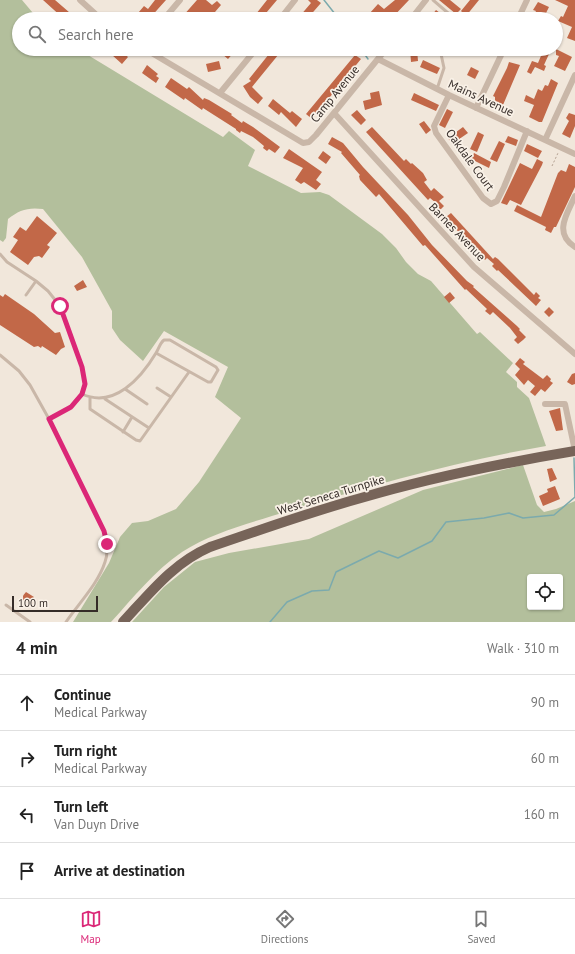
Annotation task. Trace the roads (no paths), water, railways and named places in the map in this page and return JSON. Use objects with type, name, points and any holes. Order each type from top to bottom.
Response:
[{"type":"main road","name":"West Seneca Turnpike","points":[[123,622],[166,575],[197,553],[210,547],[360,498],[417,482],[509,461],[575,451]]},
{"type":"street","points":[[80,0],[94,12]]},
{"type":"street","points":[[170,12],[180,0]]},
{"type":"street","points":[[286,12],[295,0]]},
{"type":"street","points":[[417,12],[426,0]]},
{"type":"street","points":[[521,12],[527,0]]},
{"type":"street","points":[[158,56],[220,93],[250,56]]},
{"type":"street","name":"Camp Avenue","points":[[220,93],[302,143],[309,142],[380,56]]},
{"type":"street","points":[[476,108],[501,56]]},
{"type":"street","name":"Mains Avenue","points":[[378,59],[449,95],[575,154]]},
{"type":"street","points":[[545,140],[575,75]]},
{"type":"street","name":"Oakdale Court","points":[[449,95],[434,126],[436,133],[478,192],[491,204],[497,201],[504,187],[527,131]]},
{"type":"street","name":"Barnes Avenue","points":[[334,113],[474,266],[575,354]]},
{"type":"street","points":[[575,196],[562,227],[564,237],[575,247]]},
{"type":"street","points":[[545,404],[565,404],[575,451]]},
{"type":"lane","points":[[433,0],[447,12]]},
{"type":"lane","points":[[437,89],[444,68],[441,56]]},
{"type":"lane","points":[[0,254],[7,262],[36,281],[48,291],[60,306],[82,367],[85,384],[82,394],[71,407],[49,419]]},
{"type":"lane","points":[[26,295],[36,281]]},
{"type":"lane","points":[[82,394],[90,398],[105,399],[114,396],[125,389],[156,353],[161,342],[164,340],[170,340],[216,366],[218,370],[211,382],[189,372],[156,353]]},
{"type":"lane","points":[[0,355],[18,371],[30,385],[49,419],[104,531],[107,544],[106,561],[99,575],[66,622]]},
{"type":"lane","points":[[90,398],[90,409],[123,432],[140,441],[189,372]]},
{"type":"lane","points":[[158,388],[171,397]]},
{"type":"lane","points":[[125,389],[147,404]]},
{"type":"lane","points":[[105,399],[149,428]]},
{"type":"lane","points":[[123,432],[132,417]]},
{"type":"lane","points":[[6,605],[30,622]]},
{"type":"waterway","points":[[324,0],[333,12]]},
{"type":"waterway","points":[[270,622],[287,602],[312,591],[329,590],[336,572],[379,551],[398,558],[432,541],[446,522],[484,518],[509,513],[523,518],[554,515],[575,497],[574,458]]}]
